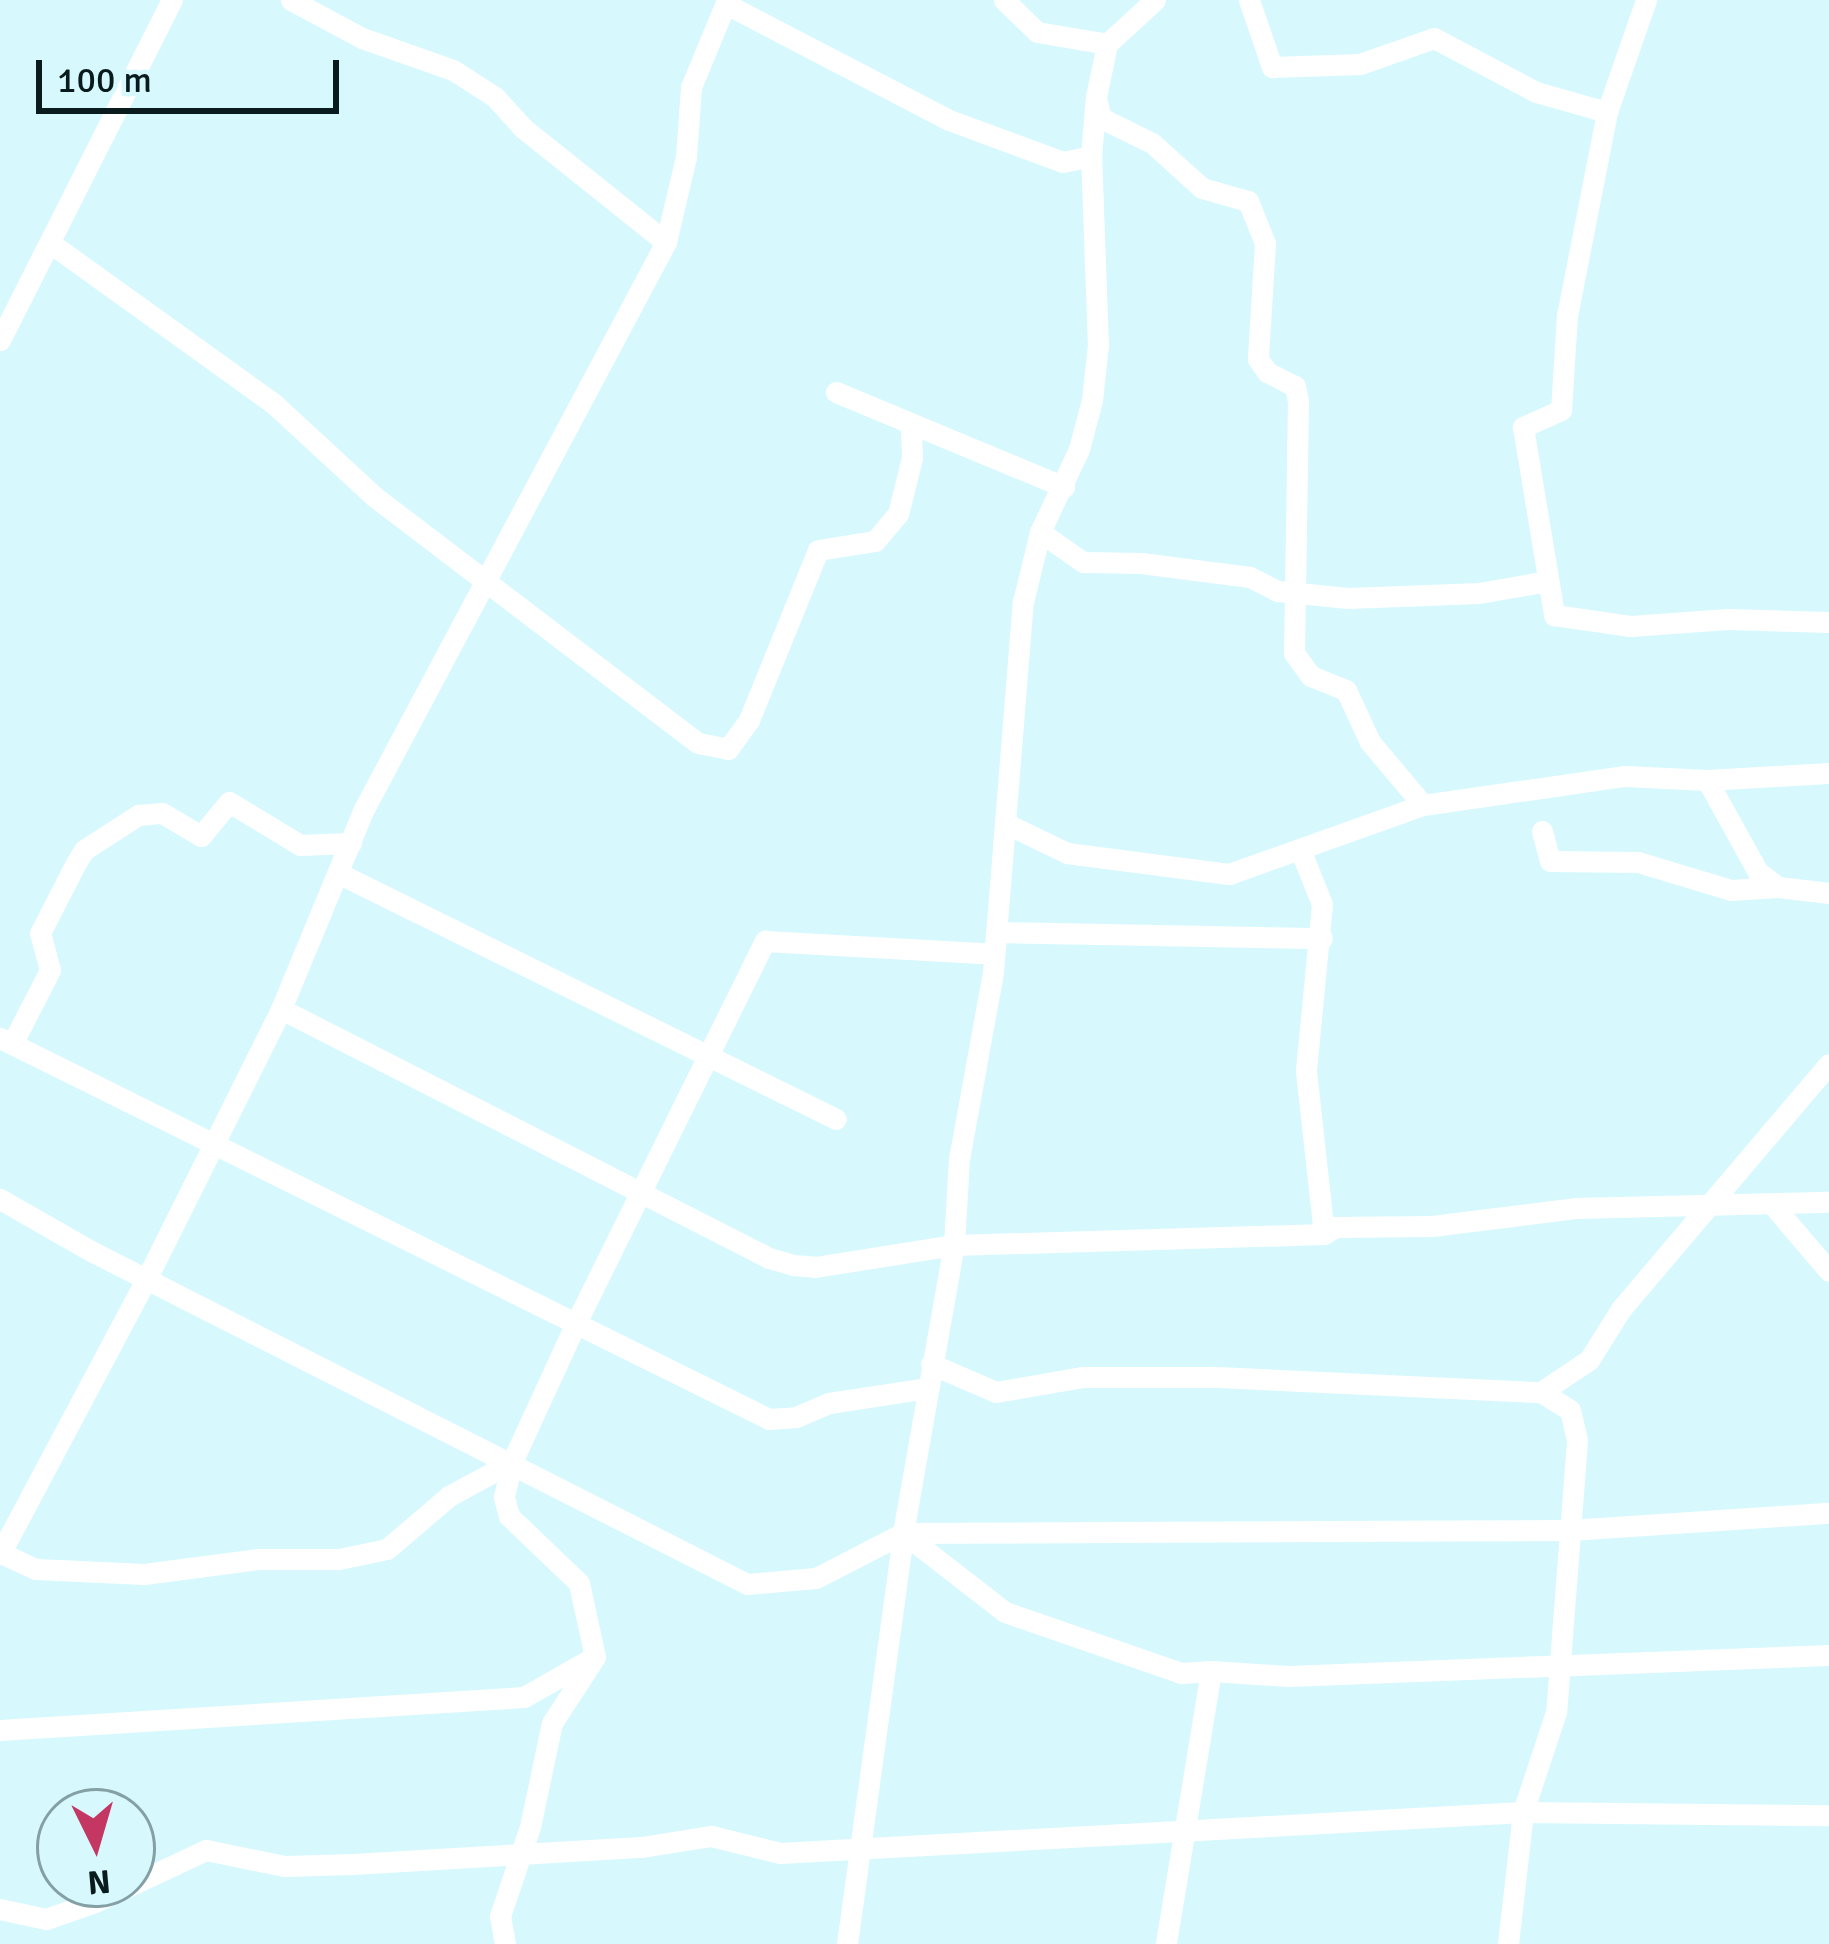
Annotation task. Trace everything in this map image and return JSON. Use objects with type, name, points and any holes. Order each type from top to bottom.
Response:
[{"type":"street","points":[[0,340],[172,0]]},
{"type":"street","points":[[291,0],[362,38],[453,70],[495,98],[523,128],[666,242]]},
{"type":"street","points":[[1004,0],[1037,32],[1107,44]]},
{"type":"street","points":[[847,1944],[903,1533],[954,1245],[959,1159],[995,943],[1023,602],[1040,532],[1064,488],[1092,400],[1098,345],[1091,156],[1096,97],[1107,44],[1155,0]]},
{"type":"street","points":[[1249,0],[1271,67],[1360,64],[1434,38],[1536,92],[1607,112]]},
{"type":"street","points":[[1646,0],[1607,112],[1568,315],[1561,410],[1522,427],[1554,615],[1630,626],[1728,619],[1829,622]]},
{"type":"street","points":[[512,1462],[449,1496],[387,1550],[339,1559],[258,1559],[144,1574],[36,1569],[1,1553],[147,1278],[281,1009],[352,843],[666,242],[686,157],[691,87],[726,2],[950,120],[1064,162],[1091,156]]},
{"type":"street","points":[[1096,97],[1101,118],[1152,143],[1202,188],[1248,201],[1266,264],[1258,359],[1267,373],[1295,386],[1298,400],[1294,653],[1299,664],[1346,690],[1370,742],[1423,805]]},
{"type":"street","points":[[52,245],[273,403],[376,497],[698,743],[728,749],[749,720],[818,550],[875,541],[898,514],[912,458],[911,424]]},
{"type":"street","points":[[836,392],[1064,488]]},
{"type":"street","points":[[1040,532],[1082,562],[1141,563],[1250,577],[1293,593],[1348,598],[1479,593],[1548,581]]},
{"type":"street","points":[[1007,824],[1066,854],[1213,874],[1240,872],[1423,805],[1625,776],[1707,780],[1829,773]]},
{"type":"street","points":[[1707,780],[1758,872],[1778,887]]},
{"type":"street","points":[[352,843],[300,845],[229,802],[202,836],[162,813],[138,815],[84,850],[76,863],[40,933],[50,970],[6,1041],[574,1327],[769,1419],[796,1417],[829,1403],[927,1388]]},
{"type":"street","points":[[1542,831],[1550,861],[1638,862],[1731,890],[1778,887],[1829,893]]},
{"type":"street","points":[[1300,849],[1322,904],[1306,1071],[1324,1234]]},
{"type":"street","points":[[340,874],[836,1119]]},
{"type":"street","points":[[505,1944],[500,1916],[521,1853],[552,1723],[595,1657],[579,1582],[509,1516],[504,1497],[512,1462],[765,941],[1322,938]]},
{"type":"street","points":[[281,1009],[794,1265],[815,1267],[954,1245],[1324,1234],[1336,1227],[1432,1226],[1577,1208],[1829,1202]]},
{"type":"street","points":[[1541,1392],[1588,1360],[1621,1310],[1829,1064]]},
{"type":"street","points":[[0,1199],[747,1584],[816,1578],[903,1533],[1570,1530],[1829,1513]]},
{"type":"street","points":[[1772,1204],[1829,1271]]},
{"type":"street","points":[[932,1364],[996,1393],[1082,1377],[1216,1377],[1541,1392],[1570,1410],[1576,1425],[1556,1712],[1523,1812],[1508,1944]]},
{"type":"street","points":[[903,1533],[1005,1612],[1181,1673],[1288,1676],[1829,1655]]},
{"type":"street","points":[[0,1730],[524,1697],[595,1657]]},
{"type":"street","points":[[1166,1944],[1211,1671]]},
{"type":"street","points":[[0,1909],[46,1919],[206,1850],[284,1866],[642,1847],[711,1836],[780,1853],[1523,1812],[1829,1816]]}]
